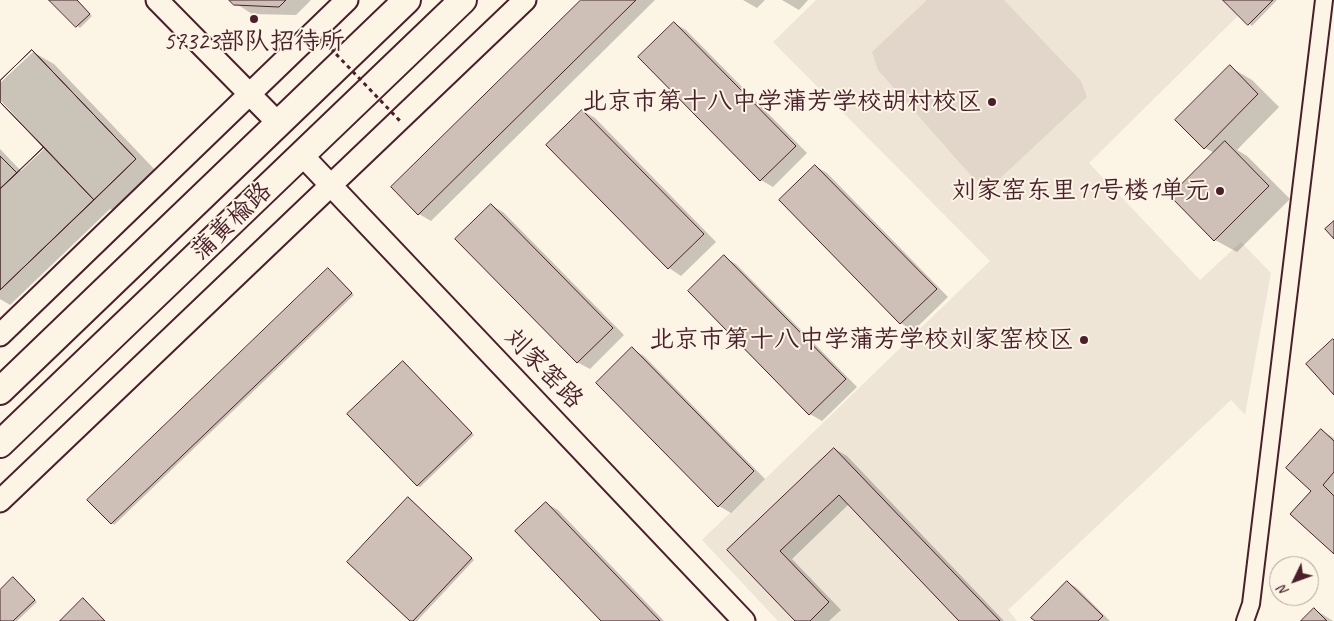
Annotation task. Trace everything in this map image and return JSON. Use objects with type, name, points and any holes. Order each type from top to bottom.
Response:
[{"type":"main road","name":"蒲黄榆路","points":[[0,391],[407,0]]},
{"type":"main road","name":"蒲黄榆路","points":[[0,444],[463,0]]},
{"type":"street","points":[[157,0],[279,124]]},
{"type":"street","points":[[0,335],[347,0]]},
{"type":"street","points":[[0,501],[525,0]]},
{"type":"street","points":[[1246,621],[1251,604],[1324,0]]},
{"type":"street","name":"刘家窑路","points":[[302,155],[744,621]]},
{"type":"path","points":[[314,31],[401,122]]},
{"type":"shaded area","name":"北京市第十八中学蒲芳学校刘家窑校区","points":[[816,0],[1254,0],[1089,163],[1200,280],[1241,242],[1271,273],[1245,415],[1231,400],[1008,610],[1017,621],[778,621],[702,540],[990,261],[773,42]]},
{"type":"shaded area","points":[[927,0],[1004,0],[1081,81],[1087,97],[993,185],[974,179],[878,70],[872,52]]},
{"type":"building","points":[[49,0],[77,0],[90,14],[76,27]]},
{"type":"building","points":[[229,0],[286,0],[279,7],[234,5]]},
{"type":"building","points":[[581,0],[636,0],[418,215],[391,187]]},
{"type":"building","points":[[1223,0],[1273,0],[1248,25]]},
{"type":"building","points":[[674,22],[796,146],[760,181],[638,57]]},
{"type":"building","points":[[32,50],[136,159],[0,290],[0,156],[17,173],[44,147],[0,102],[0,81]]},
{"type":"building","points":[[32,50],[136,159],[94,200],[0,102],[0,81]]},
{"type":"building","points":[[1230,65],[1258,94],[1204,149],[1175,120]]},
{"type":"building","points":[[582,110],[704,234],[668,269],[546,145]]},
{"type":"building","name":"刘家窑东里11号楼1单元","points":[[1225,141],[1269,186],[1214,241],[1170,196]]},
{"type":"building","points":[[44,147],[94,200],[0,290],[0,189]]},
{"type":"building","points":[[0,156],[17,173],[0,189]]},
{"type":"building","points":[[815,165],[937,289],[900,324],[779,200]]},
{"type":"building","points":[[491,204],[613,328],[577,363],[455,239]]},
{"type":"building","points":[[1334,221],[1334,239],[1325,229]]},
{"type":"building","points":[[724,255],[846,379],[809,415],[688,291]]},
{"type":"building","points":[[328,268],[352,293],[111,524],[87,500]]},
{"type":"building","points":[[1334,340],[1334,395],[1306,364]]},
{"type":"building","points":[[632,347],[754,471],[718,507],[596,383]]},
{"type":"building","points":[[403,361],[472,433],[417,486],[347,414]]},
{"type":"building","points":[[1321,429],[1334,441],[1334,472],[1323,485],[1334,496],[1334,554],[1290,514],[1311,491],[1286,468]]},
{"type":"building","points":[[834,448],[1000,621],[959,621],[839,495],[780,551],[829,602],[810,621],[795,621],[727,550]]},
{"type":"building","points":[[408,497],[472,558],[413,621],[410,621],[347,562]]},
{"type":"building","points":[[546,502],[660,621],[601,621],[515,531]]},
{"type":"building","points":[[13,577],[35,600],[13,621],[0,621],[0,590]]},
{"type":"building","points":[[1067,581],[1103,616],[1098,621],[1035,621],[1031,618]]},
{"type":"building","points":[[83,598],[105,621],[60,621]]},
{"type":"building","points":[[1314,608],[1327,621],[1301,621]]},
{"type":"place","name":"57323部队招待所","points":[[254,19]]},
{"type":"place","name":"北京市第十八中学蒲芳学校胡村校区","points":[[992,102]]},
{"type":"place","name":"刘家窑东里11号楼1单元","points":[[1220,191]]},
{"type":"place","name":"北京市第十八中学蒲芳学校刘家窑校区","points":[[1084,340]]}]
